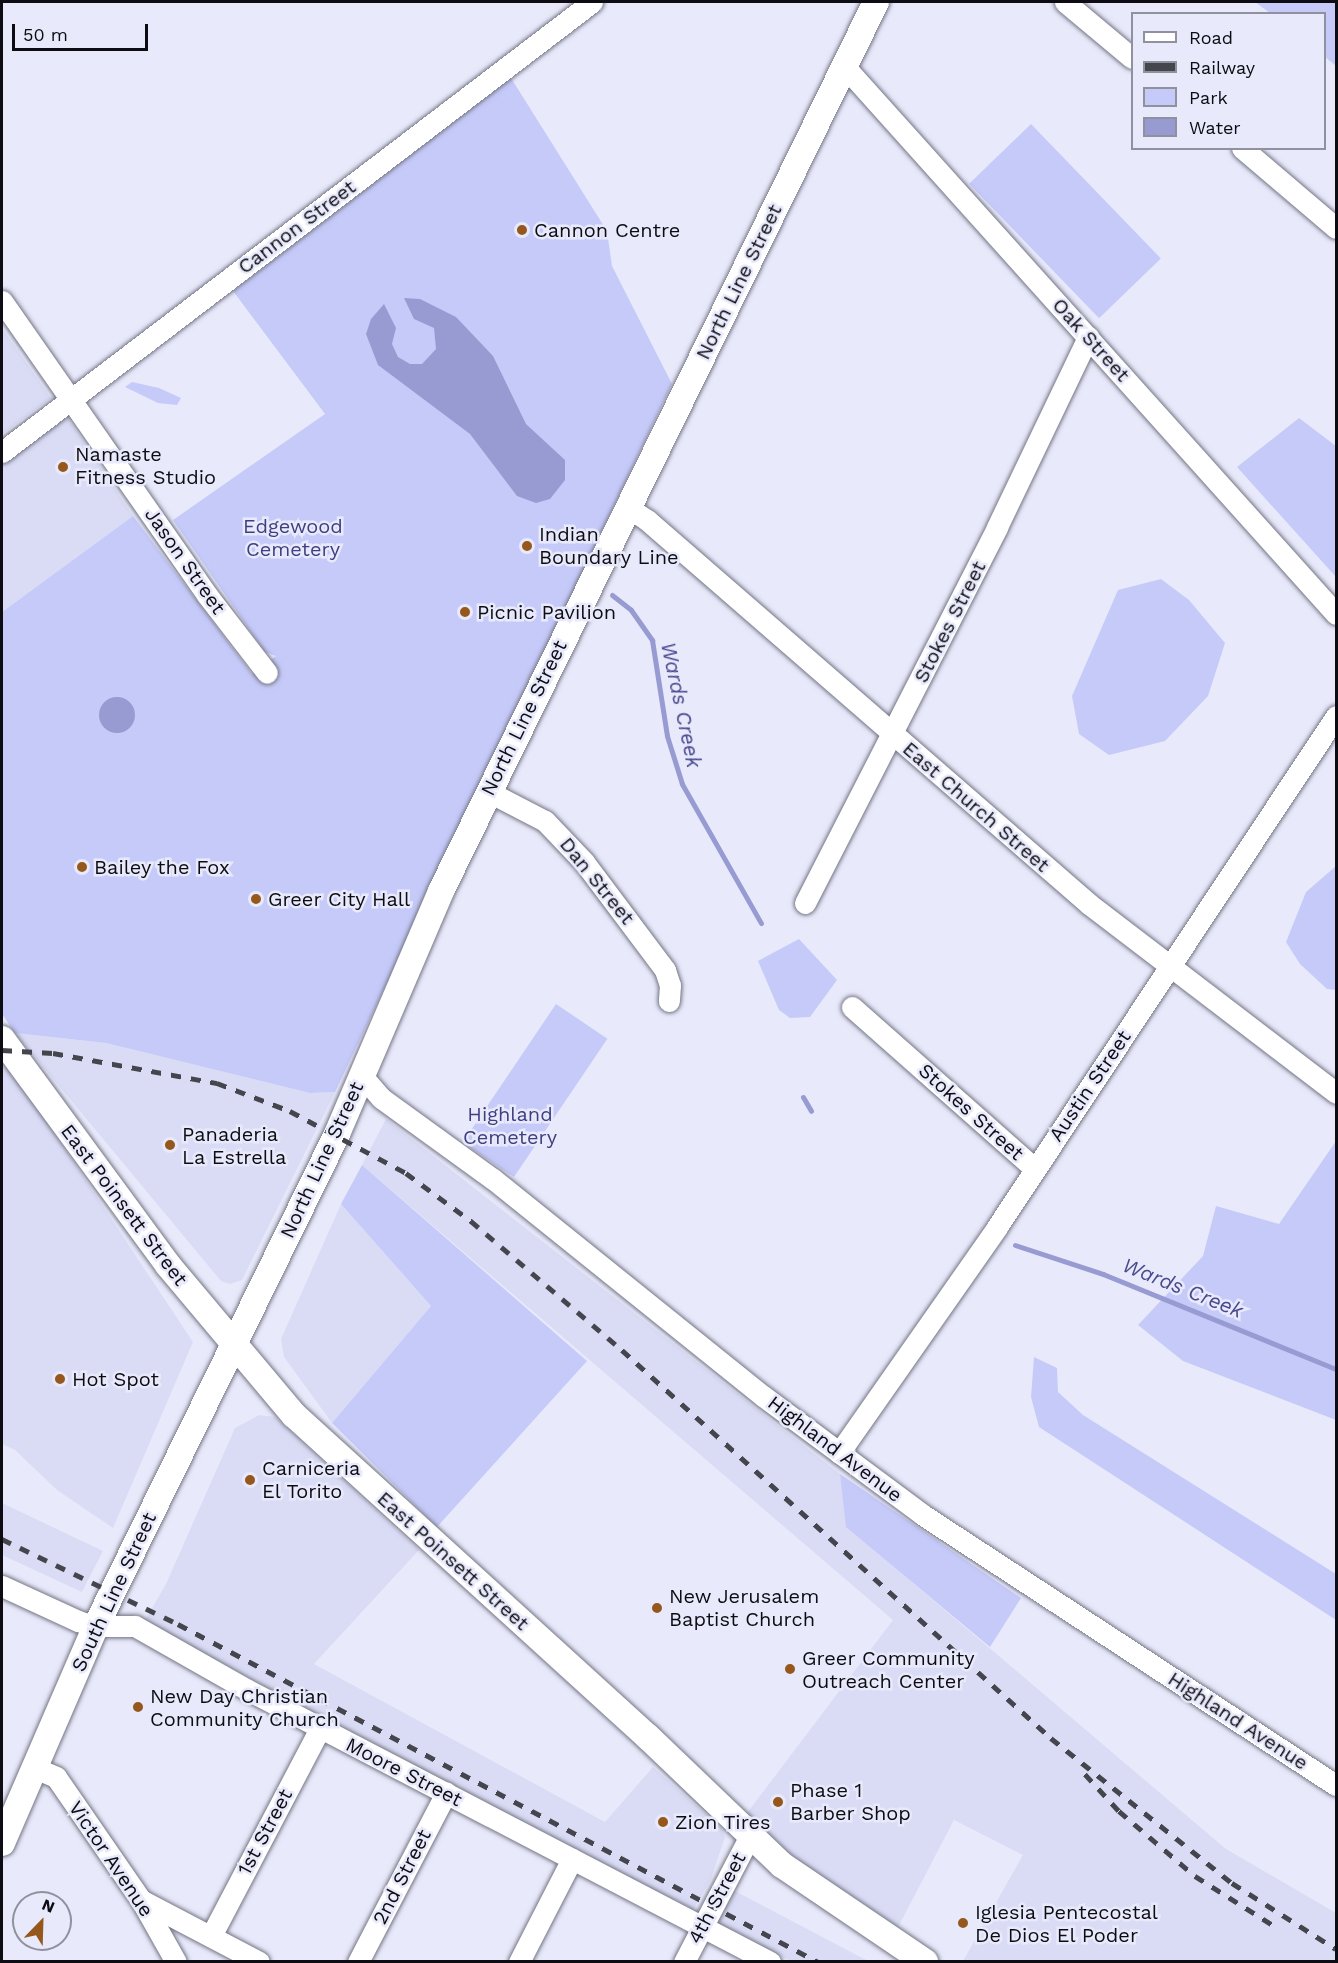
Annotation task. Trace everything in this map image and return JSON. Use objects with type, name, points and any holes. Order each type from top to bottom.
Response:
[{"type":"main road","name":"North Line Street","points":[[232,1344],[266,1281],[362,1076],[432,911],[489,792],[876,2]]},
{"type":"main road","name":"East Poinsett Street","points":[[2,1039],[104,1182],[232,1344],[294,1415],[782,1865],[834,1904],[925,1962]]},
{"type":"main road","name":"South Line Street","points":[[2,1843],[96,1626],[232,1344]]},
{"type":"street","name":"Cannon Street","points":[[2,452],[592,2]]},
{"type":"street","points":[[1065,2],[1131,57]]},
{"type":"street","name":"Oak Street","points":[[845,67],[1336,614]]},
{"type":"street","points":[[1245,150],[1333,218]]},
{"type":"street","name":"Jason Street","points":[[2,301],[207,595],[267,673]]},
{"type":"street","name":"Stokes Street","points":[[805,903],[893,735],[1088,337]]},
{"type":"street","name":"East Church Street","points":[[627,507],[647,520],[893,735],[1168,968],[1336,1093]]},
{"type":"street","name":"Austin Street","points":[[839,1453],[1035,1169],[1336,716]]},
{"type":"street","name":"Dan Street","points":[[489,792],[545,821],[584,862],[665,970],[670,985],[669,1000]]},
{"type":"street","name":"Stokes Street","points":[[852,1007],[1035,1169]]},
{"type":"street","name":"Highland Avenue","points":[[362,1076],[381,1098],[493,1179],[638,1298],[923,1515],[1336,1785]]},
{"type":"street","name":"Moore Street","points":[[2,1586],[96,1626],[135,1626],[320,1728],[770,1962]]},
{"type":"street","name":"1st Street","points":[[211,1936],[320,1728]]},
{"type":"street","name":"Victor Avenue","points":[[35,1768],[56,1777],[141,1900],[176,1962]]},
{"type":"street","name":"2nd Street","points":[[358,1962],[446,1793]]},
{"type":"street","name":"4th Street","points":[[684,1962],[751,1834]]},
{"type":"street","points":[[519,1962],[572,1859]]},
{"type":"street","points":[[141,1900],[259,1962]]},
{"type":"shaded area","points":[[2,328],[51,398],[2,434]]},
{"type":"shaded area","points":[[57,418],[69,420],[133,516],[2,612],[2,464]]},
{"type":"shaded area","points":[[15,1033],[106,1043],[310,1093],[335,1092],[242,1280],[230,1284],[221,1281]]},
{"type":"shaded area","points":[[2,1054],[193,1342],[113,1528],[57,1490],[15,1450],[2,1444]]},
{"type":"shaded area","points":[[386,1119],[840,1474],[847,1527],[1226,1849],[1336,1913],[1336,1961],[963,1961],[1023,1855],[954,1820],[895,1933],[795,1862],[744,1817],[893,1620],[362,1165]]},
{"type":"shaded area","points":[[341,1204],[431,1306],[332,1423],[284,1357],[281,1339]]},
{"type":"shaded area","points":[[259,1415],[275,1417],[419,1550],[314,1664],[605,1822],[653,1767],[722,1829],[725,1837],[711,1879],[692,1912],[144,1622],[166,1584],[235,1428]]},
{"type":"shaded area","points":[[2,1503],[103,1551],[82,1592],[2,1555]]},
{"type":"shaded area","points":[[733,1890],[868,1961],[790,1961],[715,1923]]},
{"type":"green space","points":[[1255,2],[1336,2],[1336,66],[1326,58],[1326,12],[1269,12]]},
{"type":"green space","name":"Edgewood Cemetery","points":[[511,78],[607,231],[612,266],[672,384],[335,1092],[310,1093],[106,1043],[15,1033],[2,1014],[2,612],[133,516],[252,674],[276,656],[265,652],[173,520],[325,414],[233,291]]},
{"type":"green space","points":[[1031,124],[1161,259],[1099,318],[969,184]]},
{"type":"green space","points":[[132,382],[159,388],[181,398],[177,405],[158,403],[125,387]]},
{"type":"green space","points":[[1299,418],[1336,446],[1336,577],[1237,467]]},
{"type":"green space","points":[[1161,579],[1189,600],[1225,643],[1208,696],[1165,741],[1109,755],[1079,734],[1072,696],[1118,590]]},
{"type":"green space","points":[[1336,866],[1336,990],[1327,989],[1300,964],[1286,942],[1306,892]]},
{"type":"green space","points":[[799,939],[837,980],[810,1017],[790,1018],[779,1010],[758,961]]},
{"type":"green space","name":"Highland Cemetery","points":[[556,1004],[607,1039],[514,1177],[463,1142]]},
{"type":"green space","points":[[1336,1141],[1336,1420],[1183,1361],[1138,1325],[1203,1256],[1216,1206],[1279,1224]]},
{"type":"green space","points":[[362,1165],[587,1361],[437,1527],[332,1423],[431,1306],[341,1204]]},
{"type":"green space","points":[[1034,1357],[1057,1368],[1058,1392],[1083,1415],[1336,1574],[1336,1620],[1039,1427],[1031,1397]]},
{"type":"green space","points":[[840,1474],[1021,1598],[990,1647],[846,1527]]},
{"type":"water","points":[[404,298],[420,299],[456,317],[493,356],[526,424],[565,460],[565,480],[550,499],[536,503],[517,496],[470,434],[378,365],[366,334],[371,319],[384,304],[396,328],[392,344],[398,357],[410,364],[422,364],[436,349],[434,328],[414,319]]},
{"type":"water","points":[[117,697],[130,702],[135,715],[130,728],[117,733],[104,728],[99,715],[104,702]]},
{"type":"waterway","name":"Wards Creek","points":[[612,595],[631,610],[652,640],[667,736],[682,784],[761,923]]},
{"type":"waterway","name":"Wards Creek","points":[[803,1097],[811,1111]]},
{"type":"waterway","name":"Wards Creek","points":[[1015,1245],[1103,1274],[1336,1369]]},
{"type":"railway","points":[[2,1050],[53,1053],[217,1083],[290,1111],[406,1173],[471,1221],[622,1350],[1051,1738],[1232,1883],[1336,1949]]},
{"type":"railway","points":[[2,1539],[178,1624],[818,1962]]},
{"type":"railway","points":[[1085,1774],[1119,1811],[1195,1876],[1276,1927]]},
{"type":"place","name":"Cannon Centre","points":[[522,230]]},
{"type":"place","name":"Namaste Fitness Studio","points":[[63,467]]},
{"type":"place","name":"Indian Boundary Line","points":[[527,546]]},
{"type":"place","name":"Picnic Pavilion","points":[[465,612]]},
{"type":"place","name":"Bailey the Fox","points":[[82,867]]},
{"type":"place","name":"Greer City Hall","points":[[256,899]]},
{"type":"place","name":"Panaderia La Estrella","points":[[170,1145]]},
{"type":"place","name":"Hot Spot","points":[[60,1379]]},
{"type":"place","name":"Carniceria El Torito","points":[[250,1480]]},
{"type":"place","name":"New Jerusalem Baptist Church","points":[[657,1608]]},
{"type":"place","name":"Greer Community Outreach Center","points":[[790,1669]]},
{"type":"place","name":"New Day Christian Community Church","points":[[138,1707]]},
{"type":"place","name":"Phase 1 Barber Shop","points":[[778,1802]]},
{"type":"place","name":"Zion Tires","points":[[663,1822]]},
{"type":"place","name":"Iglesia Pentecostal De Dios El Poder","points":[[963,1923]]}]
